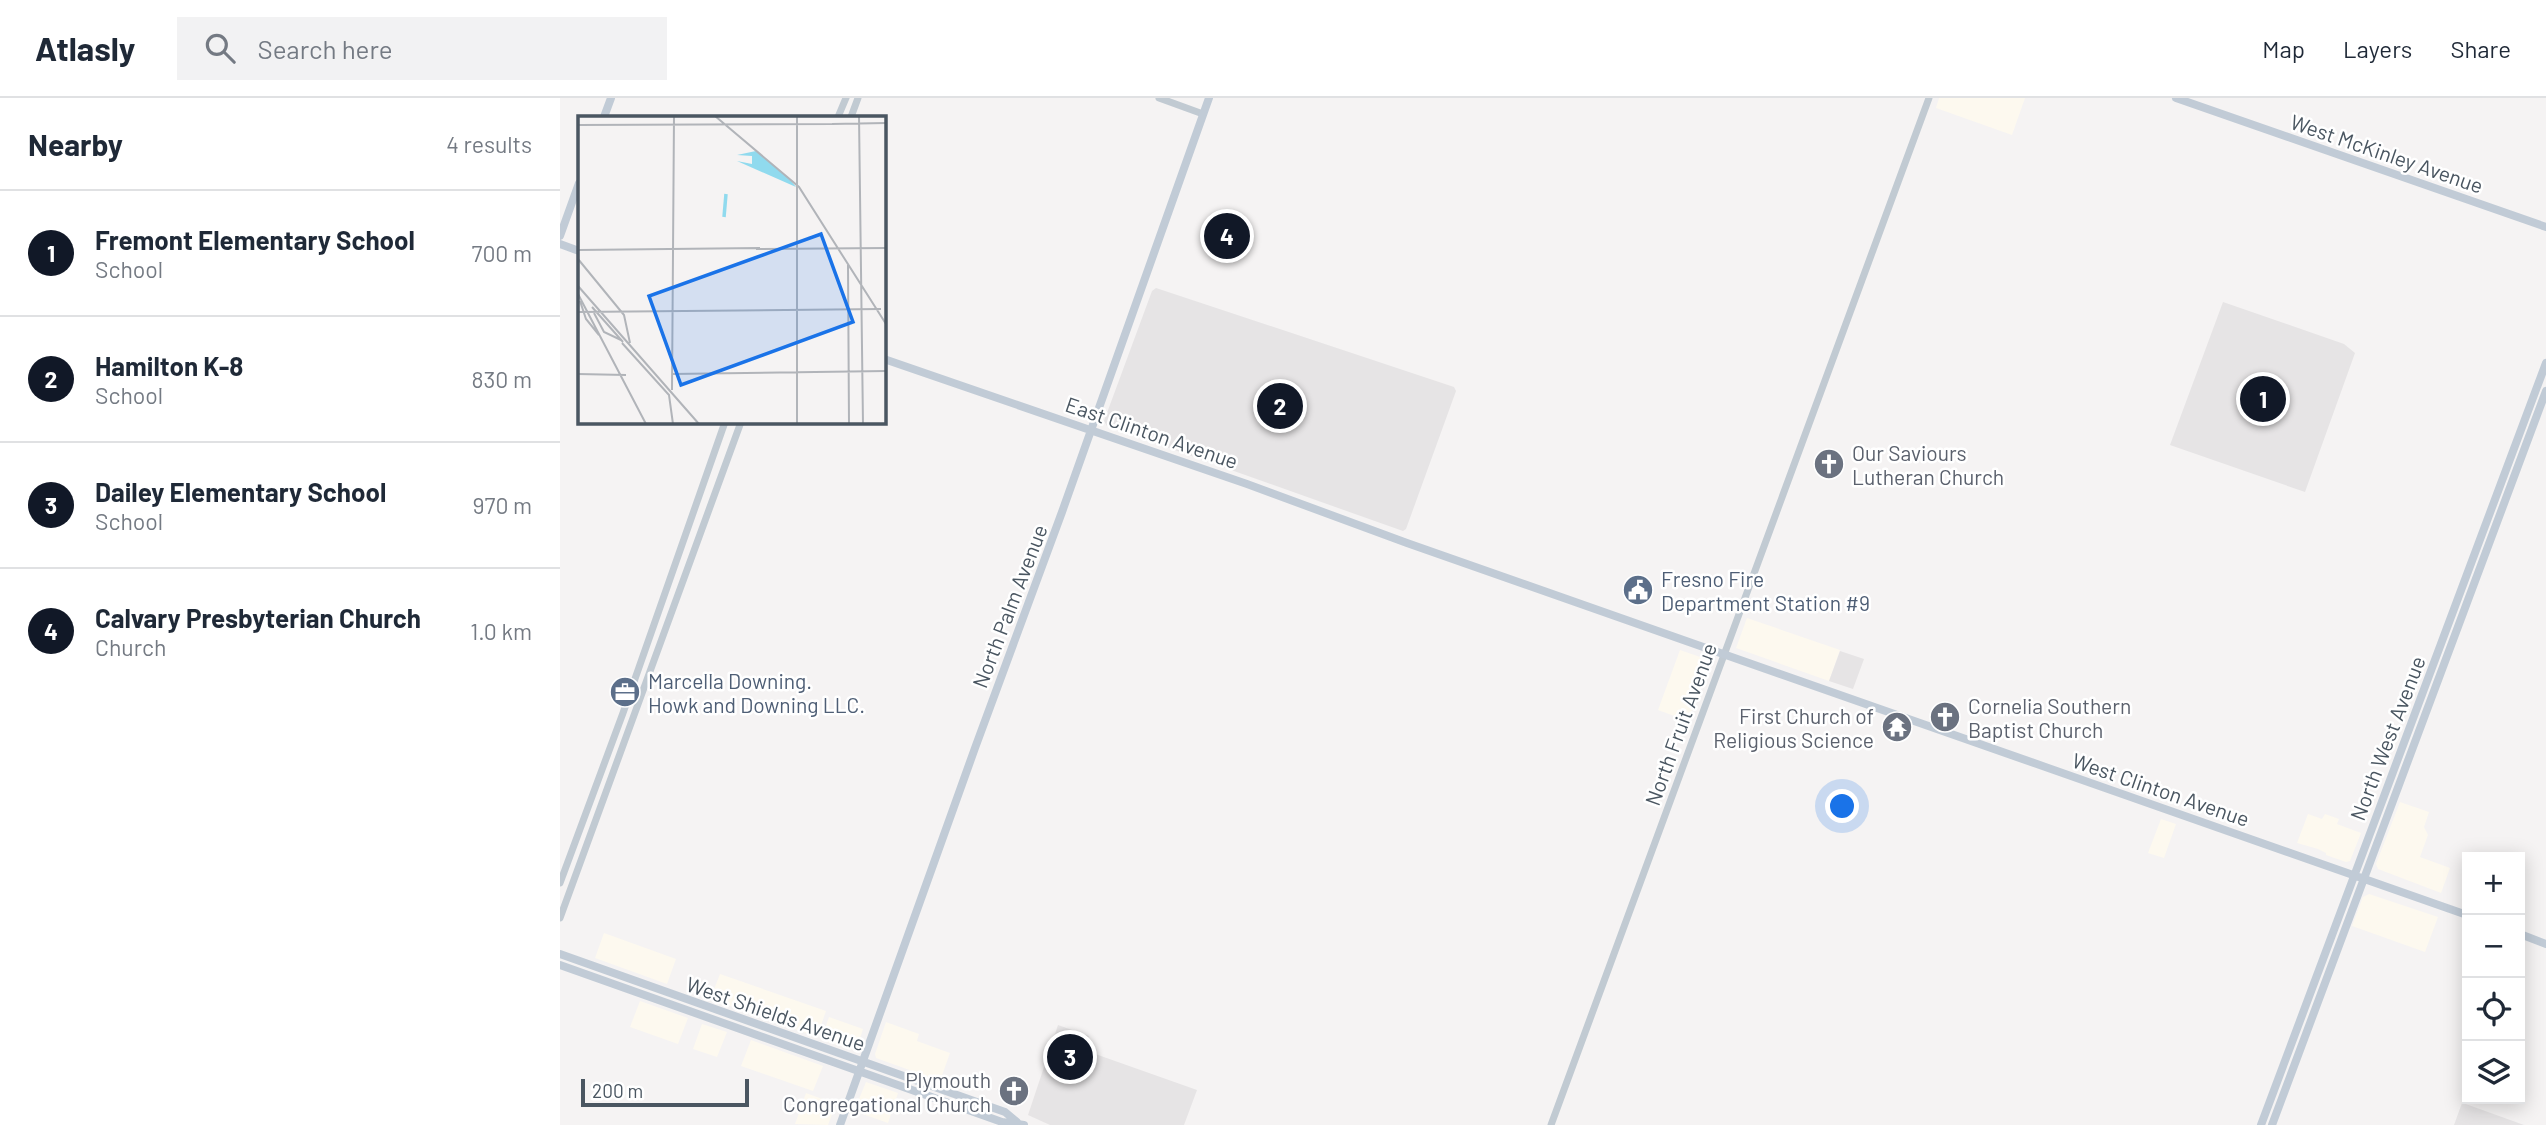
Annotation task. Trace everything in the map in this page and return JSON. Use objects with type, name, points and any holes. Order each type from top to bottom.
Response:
[{"type":"main road","points":[[604,116],[611,98]]},
{"type":"main road","name":"North Palm Avenue","points":[[840,1125],[1092,430],[1209,98]]},
{"type":"main road","name":"West McKinley Avenue","points":[[2176,98],[2546,227]]},
{"type":"main road","points":[[560,236],[578,186]]},
{"type":"main road","points":[[560,244],[578,251]]},
{"type":"main road","name":"East Clinton Avenue","points":[[886,360],[1247,484],[1407,543]]},
{"type":"main road","name":"North West Avenue","points":[[2261,1125],[2546,363]]},
{"type":"main road","name":"North West Avenue","points":[[2272,1125],[2546,391]]},
{"type":"main road","name":"West Clinton Avenue","points":[[1407,543],[2462,913]]},
{"type":"main road","points":[[2525,936],[2546,944]]},
{"type":"main road","name":"West Shields Avenue","points":[[560,954],[1005,1112],[1020,1124]]},
{"type":"main road","name":"West Shields Avenue","points":[[560,965],[1002,1122],[1020,1124]]},
{"type":"street","points":[[838,116],[846,98]]},
{"type":"street","points":[[851,116],[858,98]]},
{"type":"street","points":[[1159,98],[1203,114]]},
{"type":"street","name":"North Fruit Avenue","points":[[1551,1125],[1929,98]]},
{"type":"street","points":[[560,883],[628,700],[724,424]]},
{"type":"street","points":[[560,918],[740,424]]},
{"type":"shaded area","points":[[1939,98],[2025,98],[2012,135],[1936,108]]},
{"type":"shaded area","points":[[1156,288],[1454,387],[1456,391],[1406,529],[1403,531],[1107,426],[1104,421],[1152,291]]},
{"type":"shaded area","points":[[2223,302],[2344,344],[2355,353],[2305,492],[2170,445]]},
{"type":"shaded area","points":[[1747,618],[1840,650],[1829,681],[1736,648]]},
{"type":"shaded area","points":[[1680,650],[1706,659],[1708,664],[1688,721],[1658,710]]},
{"type":"shaded area","points":[[1840,651],[1864,659],[1853,689],[1829,681]]},
{"type":"shaded area","points":[[2400,802],[2429,812],[2424,827],[2428,835],[2420,857],[2450,868],[2441,893],[2378,869],[2376,864]]},
{"type":"shaded area","points":[[2308,814],[2322,819],[2325,814],[2339,819],[2337,824],[2361,833],[2350,861],[2346,862],[2297,843]]},
{"type":"shaded area","points":[[2161,819],[2176,824],[2164,858],[2148,853]]},
{"type":"shaded area","points":[[2369,894],[2438,917],[2425,952],[2352,926],[2363,897]]},
{"type":"shaded area","points":[[604,933],[676,959],[667,984],[595,958]]},
{"type":"shaded area","points":[[720,974],[826,1011],[817,1037],[713,1000],[711,997]]},
{"type":"shaded area","points":[[640,1001],[688,1018],[678,1044],[630,1027]]},
{"type":"shaded area","points":[[829,1017],[863,1029],[856,1051],[821,1040]]},
{"type":"shaded area","points":[[886,1022],[919,1034],[917,1041],[950,1053],[940,1081],[876,1058]]},
{"type":"shaded area","points":[[702,1024],[727,1032],[717,1057],[693,1049]]},
{"type":"shaded area","points":[[1058,1025],[1089,1036],[1084,1050],[1197,1090],[1184,1125],[1050,1125],[1028,1115]]},
{"type":"shaded area","points":[[751,1040],[823,1066],[813,1091],[741,1066]]},
{"type":"shaded area","points":[[866,1082],[898,1093],[888,1123],[854,1111]]},
{"type":"shaded area","points":[[806,1093],[836,1104],[828,1125],[795,1124]]},
{"type":"shaded area","points":[[2462,1103],[2524,1125],[2454,1125]]},
{"type":"place","name":"Calvary Presbyterian Church","points":[[1227,236]]},
{"type":"place","name":"Fremont Elementary School","points":[[2263,399]]},
{"type":"place","name":"Hamilton K-8","points":[[1280,406]]},
{"type":"place","name":"Our Saviours Lutheran Church","points":[[1829,464]]},
{"type":"place","name":"Fresno Fire Department Station #9","points":[[1638,590]]},
{"type":"place","name":"Marcella Downing. Howk and Downing LLC.","points":[[625,692]]},
{"type":"place","name":"Cornelia Southern Baptist Church","points":[[1945,717]]},
{"type":"place","name":"First Church of Religious Science","points":[[1897,727]]},
{"type":"place","name":"Dailey Elementary School","points":[[1070,1057]]},
{"type":"place","name":"Plymouth Congregational Church","points":[[1014,1091]]}]
